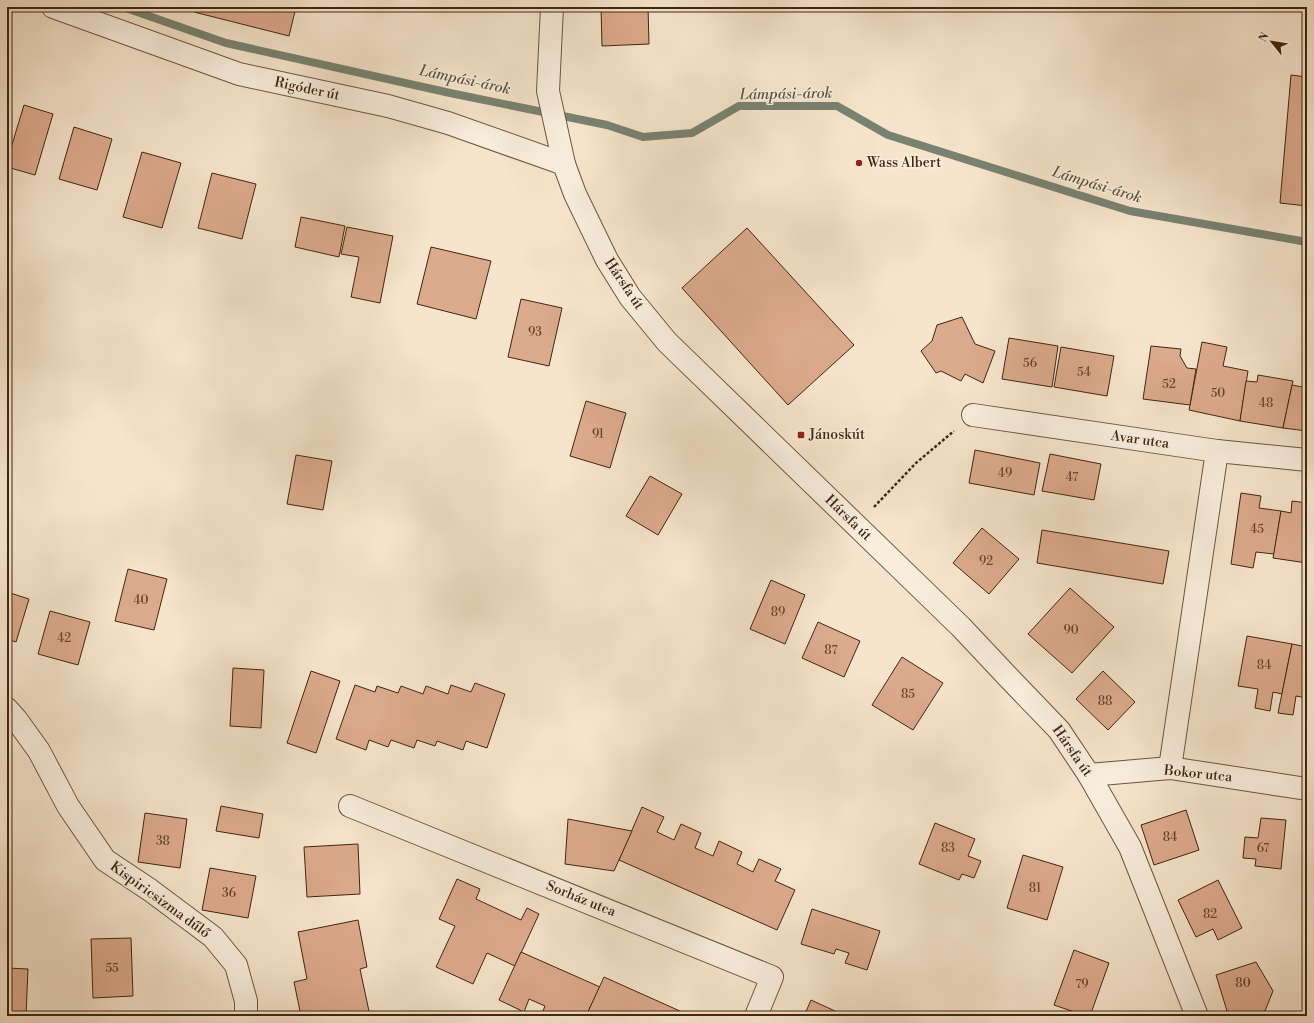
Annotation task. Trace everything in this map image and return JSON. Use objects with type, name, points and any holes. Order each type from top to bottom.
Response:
[{"type":"street","name":"Rigóder út","points":[[53,7],[239,74],[388,106],[448,123],[564,164]]},
{"type":"street","name":"Hársfa út","points":[[552,7],[548,91],[564,164],[575,194],[607,260],[630,297],[667,342],[961,626],[1059,730],[1089,775],[1130,847],[1197,1016]]},
{"type":"street","name":"Avar utca","points":[[973,415],[1217,451],[1307,460]]},
{"type":"street","points":[[1170,768],[1217,451]]},
{"type":"street","name":"Kispiricsizma dűlő","points":[[7,709],[39,751],[68,806],[105,860],[150,890],[212,937],[236,965],[246,1001],[246,1016]]},
{"type":"street","name":"Bokor utca","points":[[1089,775],[1170,768],[1307,789]]},
{"type":"street","name":"Sorház utca","points":[[350,806],[772,977],[756,1016]]},
{"type":"path","points":[[856,526],[916,463],[973,415]]},
{"type":"building","points":[[195,7],[296,7],[289,36],[194,12]]},
{"type":"building","points":[[601,7],[648,7],[649,44],[602,46]]},
{"type":"building","points":[[1291,75],[1307,77],[1307,206],[1280,203]]},
{"type":"building","points":[[24,105],[53,114],[35,175],[7,167],[7,161]]},
{"type":"building","points":[[74,127],[112,139],[97,190],[59,179]]},
{"type":"building","points":[[142,152],[181,163],[162,228],[123,217]]},
{"type":"building","points":[[212,173],[256,184],[242,239],[198,228]]},
{"type":"building","points":[[301,217],[345,226],[339,257],[295,247]]},
{"type":"building","points":[[347,227],[393,236],[380,303],[351,297],[359,257],[341,254]]},
{"type":"building","points":[[747,228],[854,345],[788,405],[682,288]]},
{"type":"building","points":[[431,247],[491,261],[476,319],[417,304]]},
{"type":"building","points":[[521,299],[562,308],[549,366],[508,357]]},
{"type":"building","points":[[962,317],[975,344],[995,351],[983,383],[965,374],[961,381],[941,371],[936,373],[921,351],[932,341],[937,325]]},
{"type":"building","points":[[1009,338],[1058,346],[1052,387],[1002,379]]},
{"type":"building","points":[[1202,342],[1227,347],[1223,366],[1248,371],[1240,421],[1189,410]]},
{"type":"building","points":[[1151,346],[1181,349],[1180,356],[1187,368],[1196,369],[1190,405],[1143,399]]},
{"type":"building","points":[[1061,347],[1114,356],[1107,396],[1054,387]]},
{"type":"building","points":[[1258,375],[1293,381],[1283,428],[1240,421],[1246,381],[1257,382]]},
{"type":"building","points":[[1292,385],[1307,388],[1307,431],[1283,428]]},
{"type":"building","points":[[586,401],[626,413],[610,468],[570,456]]},
{"type":"building","points":[[975,450],[1040,463],[1034,495],[969,483]]},
{"type":"building","points":[[1050,454],[1101,464],[1094,500],[1042,491]]},
{"type":"building","points":[[296,455],[332,461],[323,510],[287,504]]},
{"type":"building","points":[[650,476],[682,494],[658,535],[626,516]]},
{"type":"building","points":[[1241,493],[1261,496],[1259,508],[1281,511],[1274,554],[1256,552],[1253,568],[1231,564]]},
{"type":"building","points":[[1292,501],[1307,503],[1307,563],[1273,558],[1281,511],[1291,513]]},
{"type":"building","points":[[982,528],[1019,559],[989,594],[953,563]]},
{"type":"building","points":[[1042,530],[1169,551],[1163,584],[1037,563]]},
{"type":"building","points":[[128,569],[167,579],[154,630],[115,621]]},
{"type":"building","points":[[771,580],[805,595],[785,644],[750,629]]},
{"type":"building","points":[[1070,588],[1114,627],[1072,673],[1028,634]]},
{"type":"building","points":[[7,592],[29,599],[16,642],[7,639]]},
{"type":"building","points":[[50,611],[90,622],[78,665],[38,654]]},
{"type":"building","points":[[818,622],[860,641],[844,677],[802,658]]},
{"type":"building","points":[[1247,636],[1292,644],[1282,694],[1273,692],[1270,711],[1255,708],[1258,689],[1238,686]]},
{"type":"building","points":[[1292,644],[1307,647],[1307,698],[1296,696],[1293,715],[1278,713]]},
{"type":"building","points":[[902,657],[943,683],[913,730],[872,705]]},
{"type":"building","points":[[233,668],[264,670],[261,728],[230,726]]},
{"type":"building","points":[[311,671],[340,681],[316,753],[287,743]]},
{"type":"building","points":[[1103,671],[1135,702],[1108,730],[1076,699]]},
{"type":"building","points":[[475,683],[505,694],[487,748],[466,741],[463,750],[437,741],[435,746],[417,740],[414,748],[391,740],[388,747],[369,740],[366,750],[336,739],[355,685],[375,692],[377,686],[398,693],[401,686],[423,694],[426,686],[448,694],[451,685],[471,692]]},
{"type":"building","points":[[221,806],[263,814],[259,838],[216,831]]},
{"type":"building","points":[[642,807],[664,817],[657,832],[674,840],[681,824],[701,833],[695,848],[713,856],[719,841],[742,852],[737,864],[753,872],[759,859],[781,869],[775,881],[795,890],[777,930],[619,860]]},
{"type":"building","points":[[1186,810],[1199,850],[1154,865],[1141,825]]},
{"type":"building","points":[[145,813],[187,819],[180,868],[138,862]]},
{"type":"building","points":[[1261,818],[1286,820],[1281,869],[1255,866],[1256,859],[1243,858],[1245,837],[1258,838]]},
{"type":"building","points":[[568,819],[632,831],[614,871],[565,864]]},
{"type":"building","points":[[935,823],[975,839],[968,856],[981,861],[974,878],[962,874],[959,880],[919,864]]},
{"type":"building","points":[[358,844],[360,894],[307,897],[304,847]]},
{"type":"building","points":[[1023,855],[1063,867],[1047,920],[1007,908]]},
{"type":"building","points":[[210,868],[256,876],[248,918],[202,910]]},
{"type":"building","points":[[457,879],[480,889],[476,899],[521,920],[527,908],[539,914],[515,966],[487,953],[473,984],[436,967],[455,926],[439,919]]},
{"type":"building","points":[[1218,880],[1242,928],[1218,940],[1213,929],[1196,937],[1178,900]]},
{"type":"building","points":[[812,909],[880,931],[867,970],[845,963],[849,953],[836,949],[834,954],[801,944]]},
{"type":"building","points":[[358,920],[367,967],[360,969],[370,1016],[301,1016],[294,982],[307,979],[298,932]]},
{"type":"building","points":[[131,938],[133,996],[93,998],[91,939]]},
{"type":"building","points":[[1074,950],[1109,963],[1090,1016],[1054,1005]]},
{"type":"building","points":[[521,952],[600,987],[586,1016],[541,1016],[545,1006],[529,999],[524,1012],[499,1000]]},
{"type":"building","points":[[1256,962],[1273,991],[1265,1011],[1251,1016],[1244,1016],[1227,1011],[1216,975]]},
{"type":"building","points":[[7,968],[28,969],[26,1016],[7,1016]]},
{"type":"building","points":[[604,977],[691,1016],[586,1016]]},
{"type":"building","points":[[811,1000],[846,1016],[804,1016]]},
{"type":"waterway","name":"Lámpási-árok","points":[[123,7],[226,43],[450,93],[607,125],[643,137],[692,133],[739,106],[837,106],[888,135],[1130,211],[1307,242]]},
{"type":"place","name":"Wass Albert","points":[[859,163]]},
{"type":"place","name":"Jánoskút","points":[[801,435]]}]
